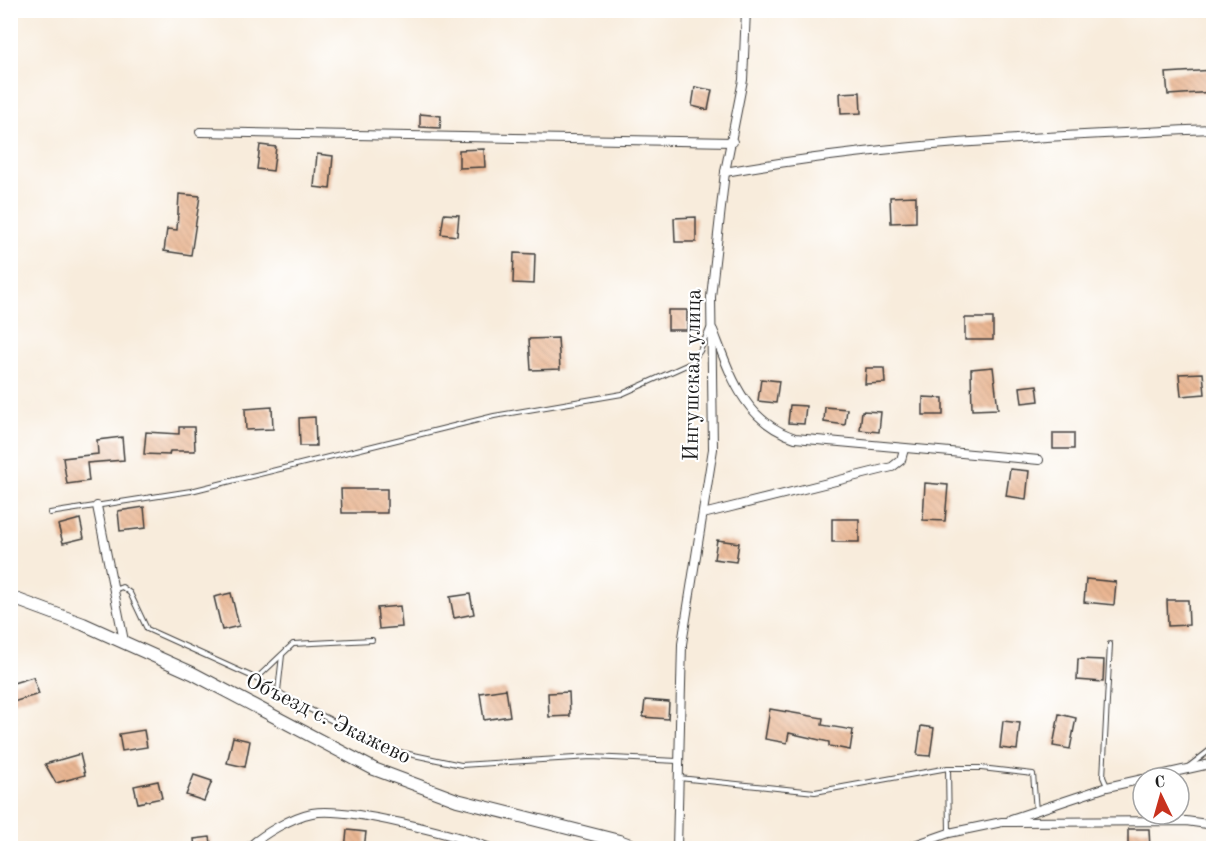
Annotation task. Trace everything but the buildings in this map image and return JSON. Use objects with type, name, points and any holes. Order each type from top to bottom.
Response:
[{"type":"main road","name":"Объезд с. Экажево","points":[[10,597],[124,641],[192,673],[374,769],[457,800],[619,841],[638,849]]},
{"type":"street","name":"Ингушская улица","points":[[677,849],[682,644],[713,449],[711,297],[725,172],[733,142],[743,80],[746,10]]},
{"type":"street","points":[[725,172],[792,160],[1030,138],[1214,129]]},
{"type":"street","points":[[200,132],[733,142]]},
{"type":"street","points":[[711,324],[742,396],[759,418],[778,432],[795,438],[1039,460]]},
{"type":"street","points":[[703,514],[892,467],[901,460],[904,449]]},
{"type":"street","points":[[97,506],[124,641]]},
{"type":"street","points":[[1191,768],[1214,763]]},
{"type":"street","points":[[911,848],[949,833],[1002,822],[1131,781]]},
{"type":"street","points":[[248,849],[262,835],[313,813],[367,816],[490,849]]},
{"type":"street","points":[[1002,822],[1175,821],[1214,825]]},
{"type":"lane","points":[[50,513],[191,491],[494,416],[622,394],[691,363],[700,351],[711,324]]},
{"type":"lane","points":[[114,591],[122,587],[130,593],[147,629],[256,679],[390,750],[461,765],[591,757],[679,761]]},
{"type":"lane","points":[[1211,615],[1214,633]]},
{"type":"lane","points":[[256,679],[293,644],[372,640]]},
{"type":"lane","points":[[1107,787],[1103,777],[1110,644]]},
{"type":"lane","points":[[279,691],[283,654]]},
{"type":"lane","points":[[1189,766],[1214,747]]},
{"type":"lane","points":[[679,778],[815,792],[948,768],[981,768],[1033,774],[1036,811]]},
{"type":"lane","points":[[948,768],[949,833]]}]
